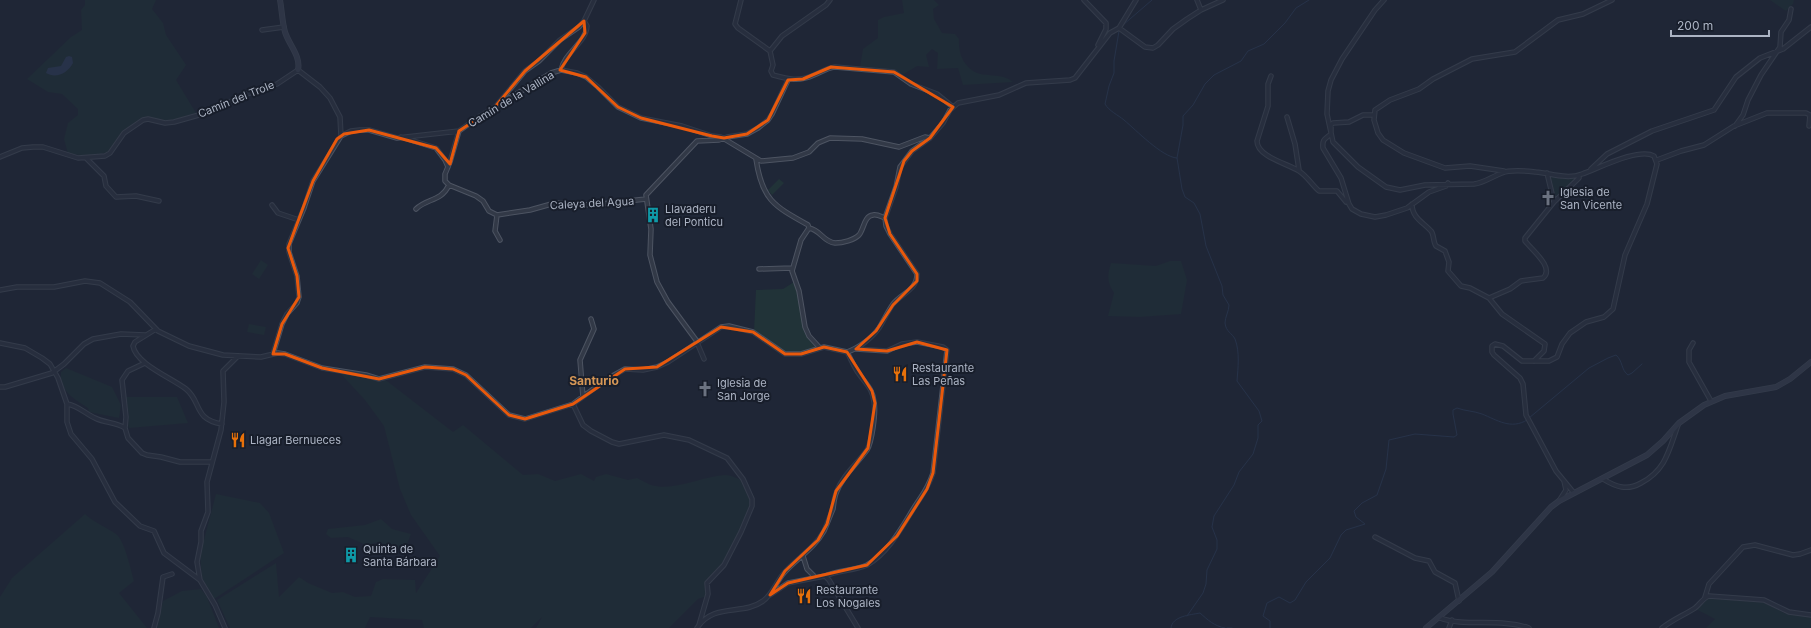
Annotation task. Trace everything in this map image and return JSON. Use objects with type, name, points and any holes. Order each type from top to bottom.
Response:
[{"type":"street","points":[[273,354],[282,324],[287,314],[297,303],[299,297],[297,276],[288,248],[313,181],[341,136],[340,117],[330,98],[320,87],[298,70],[298,59],[288,41],[284,27],[280,0]]},
{"type":"street","points":[[496,107],[525,71],[560,40],[579,27],[584,21],[594,0]]},
{"type":"street","points":[[741,0],[735,24],[738,28],[770,51],[773,65],[772,74],[788,80],[802,79],[827,68],[835,67],[894,72],[911,84],[937,94],[953,107]]},
{"type":"street","points":[[770,51],[782,36],[826,5],[830,0]]},
{"type":"street","points":[[1084,0],[1106,23],[1106,29],[1096,49]]},
{"type":"street","points":[[856,349],[876,331],[893,304],[914,287],[917,281],[917,274],[890,234],[886,226],[885,218],[896,187],[900,167],[912,151],[930,138],[943,123],[953,107],[968,100],[999,95],[1026,83],[1070,80],[1079,73],[1096,49],[1110,33],[1119,28],[1136,0]]},
{"type":"street","points":[[1197,0],[1201,10]]},
{"type":"street","points":[[1119,28],[1145,47],[1154,48],[1173,29],[1201,10],[1223,0]]},
{"type":"street","points":[[1384,0],[1375,10],[1342,59],[1331,80],[1328,91],[1327,114],[1335,146],[1358,167],[1386,187],[1400,190],[1425,185],[1480,183],[1507,171]]},
{"type":"street","points":[[1612,0],[1583,14],[1558,20],[1515,52],[1503,55],[1478,57],[1433,79],[1413,92],[1390,100],[1377,108],[1374,114],[1376,127],[1378,134],[1383,140],[1404,153],[1445,168],[1470,166],[1507,171],[1547,173],[1563,176],[1579,175],[1607,163],[1646,153],[1654,156],[1657,160]]},
{"type":"street","points":[[1734,126],[1743,115],[1748,100],[1761,75],[1778,52],[1782,32],[1789,20],[1791,9]]},
{"type":"street","points":[[561,70],[567,56],[585,33],[587,26],[584,21]]},
{"type":"street","points":[[262,30],[284,27]]},
{"type":"street","points":[[1589,171],[1607,154],[1652,131],[1714,110],[1723,94],[1736,77],[1760,58],[1778,52],[1811,27]]},
{"type":"street","name":"Camín del Trole","points":[[0,157],[22,148],[43,147],[70,157],[101,157],[110,152],[124,133],[143,120],[148,119],[165,123],[174,122],[213,111],[241,96],[277,84],[298,70]]},
{"type":"street","name":"Camín de la Vallina","points":[[341,136],[360,130],[369,130],[390,137],[459,130],[551,73],[561,70],[577,73],[586,77],[598,86],[618,106],[641,118],[682,126],[724,138],[756,159]]},
{"type":"street","points":[[1271,76],[1268,84],[1268,106],[1257,144],[1264,153],[1299,170],[1319,191],[1337,192],[1352,209],[1360,214],[1375,217],[1402,210],[1426,193],[1446,186],[1448,183]]},
{"type":"street","points":[[704,359],[698,342],[659,287],[650,255],[651,229],[649,209],[646,199],[648,192],[695,143],[699,141],[719,140],[747,134],[768,120],[788,80]]},
{"type":"street","points":[[1657,160],[1681,151],[1704,145],[1734,126],[1773,112],[1787,114],[1806,113],[1810,116],[1809,126]]},
{"type":"street","points":[[1331,134],[1331,125],[1333,122],[1349,122],[1363,115],[1374,114]]},
{"type":"street","points":[[1287,117],[1295,144],[1299,170]]},
{"type":"street","points":[[459,130],[444,176],[446,182],[476,196],[483,201],[489,211],[497,215],[495,231],[500,240]]},
{"type":"street","points":[[1331,134],[1325,138],[1323,148],[1341,178],[1346,198],[1352,209]]},
{"type":"street","points":[[401,137],[436,148],[445,160],[448,167]]},
{"type":"street","points":[[885,218],[874,215],[870,216],[867,218],[860,235],[840,242],[829,242],[818,231],[809,228],[808,225],[782,210],[765,193],[756,159],[767,161],[793,158],[807,153],[818,143],[830,138],[862,139],[899,146],[925,137],[930,138]]},
{"type":"street","points":[[86,158],[104,176],[106,186],[116,197],[136,196],[159,201]]},
{"type":"street","points":[[1572,494],[1564,480],[1556,471],[1526,415],[1522,381],[1494,355],[1492,352],[1492,346],[1498,344],[1522,361],[1554,360],[1557,357],[1562,344],[1570,333],[1586,322],[1604,317],[1613,310],[1625,255],[1647,204],[1657,160]]},
{"type":"street","points":[[1547,173],[1554,202]]},
{"type":"street","points":[[1489,298],[1510,289],[1520,281],[1543,278],[1546,276],[1546,266],[1525,238],[1554,202],[1578,179],[1579,175]]},
{"type":"street","points":[[416,209],[421,205],[438,198],[450,184]]},
{"type":"street","name":"Caleya del Agua","points":[[497,215],[530,210],[555,203],[592,206],[646,199]]},
{"type":"street","points":[[1412,204],[1413,212],[1420,222],[1432,231],[1436,246],[1445,251],[1448,256],[1448,271],[1450,275],[1461,286],[1470,288],[1489,298],[1502,314],[1545,344],[1546,348],[1534,361]]},
{"type":"street","points":[[272,205],[278,213],[298,220]]},
{"type":"street","points":[[1402,210],[1413,212]]},
{"type":"street","points":[[809,228],[802,240],[792,268],[809,336],[820,348]]},
{"type":"street","points":[[759,270],[792,268]]},
{"type":"street","points":[[0,290],[17,287],[54,287],[84,281],[94,282],[107,286],[124,296],[156,329],[176,341],[222,355],[261,357],[273,354],[285,354],[328,369],[366,375],[379,379],[428,367],[453,369],[466,375],[505,412],[513,418],[519,419],[534,417],[573,404],[597,385],[618,372],[630,368],[643,370],[658,367],[718,328],[729,326],[753,332],[785,354],[801,354],[820,348],[829,347],[847,352],[856,349],[887,351],[902,344],[916,342],[943,347],[947,350],[934,465],[927,489],[897,536],[876,558],[864,566],[835,571],[825,576],[788,584],[756,605],[722,610],[698,626]]},
{"type":"street","points":[[583,397],[580,360],[594,328],[591,319]]},
{"type":"street","points":[[156,329],[135,342],[133,346],[135,351],[145,363],[190,392],[202,416],[222,424]]},
{"type":"street","points":[[0,387],[13,385],[54,372],[84,344],[93,339],[121,334],[145,335]]},
{"type":"street","points":[[0,343],[18,346],[33,352],[47,361],[54,372],[67,404],[68,428],[77,442],[92,459],[114,502],[140,526],[154,531],[164,553],[200,580],[215,605],[225,628]]},
{"type":"street","points":[[1693,343],[1689,350],[1688,362],[1711,401]]},
{"type":"street","points":[[770,595],[774,586],[785,572],[802,556],[823,532],[833,509],[836,492],[852,466],[868,448],[871,438],[875,403],[872,391],[859,374],[847,352]]},
{"type":"street","points":[[200,580],[197,558],[201,542],[201,531],[208,512],[206,490],[211,462],[222,424],[224,402],[223,371],[238,356]]},
{"type":"street","points":[[1426,628],[1440,618],[1492,572],[1551,507],[1559,501],[1654,451],[1679,423],[1711,401],[1725,396],[1776,387],[1790,379],[1811,362]]},
{"type":"street","points":[[145,363],[128,371],[122,380],[126,417],[125,428],[130,440],[147,455],[188,463],[211,462]]},
{"type":"street","points":[[67,404],[74,406],[95,418],[125,428]]},
{"type":"street","points":[[573,404],[583,425],[590,431],[612,442],[619,444],[664,435],[690,440],[727,458],[745,482],[752,499],[752,506],[742,532],[724,565],[707,583],[708,594],[698,626]]},
{"type":"street","points":[[1603,479],[1620,487],[1631,488],[1650,479],[1658,472],[1665,461],[1679,423]]},
{"type":"street","points":[[1559,501],[1566,490],[1564,480]]},
{"type":"street","points":[[1566,490],[1572,494]]},
{"type":"street","points":[[1375,537],[1415,558],[1428,561],[1432,569],[1455,583],[1459,601]]},
{"type":"street","points":[[1662,628],[1670,621],[1696,607],[1705,597],[1709,584],[1743,547],[1755,545],[1793,555],[1811,550]]},
{"type":"street","points":[[802,556],[807,569],[815,577]]},
{"type":"street","points":[[154,628],[158,613],[163,577],[172,574]]},
{"type":"street","points":[[825,576],[830,580],[858,628]]},
{"type":"street","points":[[1705,597],[1709,596],[1764,600],[1789,612],[1811,615]]},
{"type":"street","points":[[1440,618],[1506,623],[1529,628]]},
{"type":"street","points":[[1449,628],[1452,620]]},
{"type":"highlighted area","points":[[584,21],[585,33],[560,70],[586,77],[618,107],[641,118],[712,136],[724,138],[747,134],[768,120],[788,80],[803,79],[831,67],[894,72],[953,107],[930,138],[912,151],[904,161],[885,218],[890,234],[917,274],[917,281],[893,305],[876,331],[856,349],[887,351],[917,342],[947,350],[933,473],[927,489],[897,536],[867,565],[788,583],[770,595],[785,571],[818,540],[827,524],[836,491],[868,448],[875,403],[872,391],[847,352],[824,347],[801,354],[785,354],[753,332],[721,327],[657,367],[625,369],[573,404],[525,419],[509,415],[466,375],[453,369],[425,367],[379,379],[322,368],[285,354],[273,354],[282,324],[299,297],[297,276],[288,248],[313,181],[337,139],[344,134],[369,130],[436,148],[450,164],[459,131],[495,107],[525,71]]},
{"type":"shaded area","points":[[85,0],[156,0],[152,9],[163,23],[166,35],[186,65],[176,80],[196,113],[171,121],[143,118],[127,131],[108,152],[93,156],[68,154],[64,139],[68,123],[78,115],[78,109],[62,94],[48,92],[27,79],[71,37],[82,30],[81,10],[85,5]]},
{"type":"shaded area","points":[[902,0],[934,0],[939,5],[933,9],[934,19],[942,33],[955,34],[959,39],[959,49],[962,59],[968,67],[977,73],[1004,77],[1013,82],[963,85],[958,68],[937,69],[938,53],[932,49],[926,55],[929,67],[917,66],[904,74],[860,67],[863,49],[878,38],[878,20],[884,17],[904,13]]},
{"type":"shaded area","points":[[1770,0],[1794,0],[1793,4],[1786,11]]},
{"type":"shaded area","points":[[1547,173],[1557,175],[1579,175],[1579,178],[1554,202]]},
{"type":"shaded area","points":[[779,179],[784,183],[772,195],[768,190]]},
{"type":"shaded area","points":[[261,260],[268,265],[259,279],[252,274]]},
{"type":"shaded area","points":[[1170,261],[1181,261],[1187,280],[1181,314],[1140,317],[1108,316],[1114,293],[1108,279],[1111,263],[1156,266]]},
{"type":"shaded area","points":[[794,282],[799,298],[805,330],[815,347],[800,353],[787,352],[754,331],[756,290],[783,289]]},
{"type":"shaded area","points":[[249,324],[266,327],[264,335],[247,332]]},
{"type":"shaded area","points":[[66,368],[112,387],[121,405],[119,418],[89,412],[88,408],[68,394],[62,384],[61,379],[61,372]]},
{"type":"shaded area","points":[[341,374],[363,376],[387,381],[453,432],[463,425],[523,475],[538,474],[555,481],[581,474],[594,481],[596,477],[606,474],[628,480],[637,478],[651,485],[669,487],[716,476],[728,475],[745,482],[752,506],[724,565],[707,583],[705,583],[707,596],[698,599],[669,628],[536,628],[542,617],[531,628],[424,628],[422,620],[370,617],[365,628],[230,628],[217,600],[276,563],[279,597],[299,577],[308,583],[332,593],[343,592],[355,597],[371,596],[376,582],[383,579],[415,580],[416,593],[440,556],[411,515],[400,489],[384,426],[365,400]]},
{"type":"shaded area","points":[[126,397],[177,397],[188,423],[129,428]]},
{"type":"shaded area","points":[[216,494],[260,503],[269,513],[284,553],[214,599],[202,578],[200,555]]},
{"type":"shaded area","points":[[85,514],[116,534],[122,543],[134,581],[119,593],[147,628],[0,628],[0,597],[12,578]]},
{"type":"shaded area","points":[[381,519],[392,529],[411,534],[407,544],[400,549],[378,542],[364,544],[348,537],[331,538],[326,534],[328,529],[365,525]]},
{"type":"shaded area","points":[[201,589],[207,597],[219,628],[157,628],[163,601],[182,591]]},
{"type":"shaded area","points":[[1709,598],[1763,601],[1784,613],[1811,616],[1811,628],[1706,628],[1715,619],[1696,609]]},
{"type":"water","points":[[66,57],[72,57],[73,63],[68,70],[58,75],[50,75],[46,73],[48,68],[61,66]]},
{"type":"waterway","points":[[1123,25],[1152,0]]},
{"type":"waterway","points":[[1177,158],[1183,125],[1183,116],[1193,105],[1205,84],[1214,75],[1241,61],[1248,51],[1264,44],[1285,23],[1296,8],[1309,0]]},
{"type":"waterway","points":[[1119,31],[1114,61],[1114,73],[1105,104],[1111,111],[1157,148],[1164,153],[1177,158],[1182,189],[1185,197],[1194,203],[1200,214],[1206,246],[1222,286],[1223,295],[1229,305],[1225,323],[1237,344],[1237,381],[1259,411],[1262,421],[1258,425],[1258,438],[1253,454],[1239,472],[1234,485],[1214,516],[1212,527],[1217,540],[1217,549],[1207,570],[1206,584],[1203,593],[1187,616]]},
{"type":"waterway","points":[[1529,418],[1589,368],[1608,358],[1616,355],[1620,360],[1624,371],[1628,375],[1642,364]]},
{"type":"waterway","points":[[1270,628],[1270,621],[1263,616],[1267,603],[1279,597],[1290,603],[1295,600],[1306,582],[1330,558],[1341,535],[1346,530],[1365,524],[1356,517],[1354,511],[1362,503],[1377,495],[1386,469],[1389,440],[1415,434],[1454,437],[1457,435],[1453,410],[1457,408],[1479,413],[1504,423],[1515,424],[1527,420]]},
{"type":"waterway","points":[[1171,628],[1172,624],[1178,619],[1187,615],[1200,613],[1214,624],[1225,628]]},
{"type":"waterway","points":[[1227,628],[1232,628]]},
{"type":"place","name":"Iglesia de San Vicente","points":[[1548,198]]},
{"type":"place","name":"Llavaderu del Ponticu","points":[[653,215]]},
{"type":"place","name":"Restaurante Las Peñas","points":[[900,374]]},
{"type":"place","name":"Iglesia de San Jorge","points":[[705,389]]},
{"type":"place","name":"Llagar Bernueces","points":[[238,440]]},
{"type":"place","name":"Quinta de Santa Bárbara","points":[[351,555]]},
{"type":"place","name":"Restaurante Los Nogales","points":[[804,596]]},
{"type":"district","name":"Santurio","points":[[594,380]]}]
